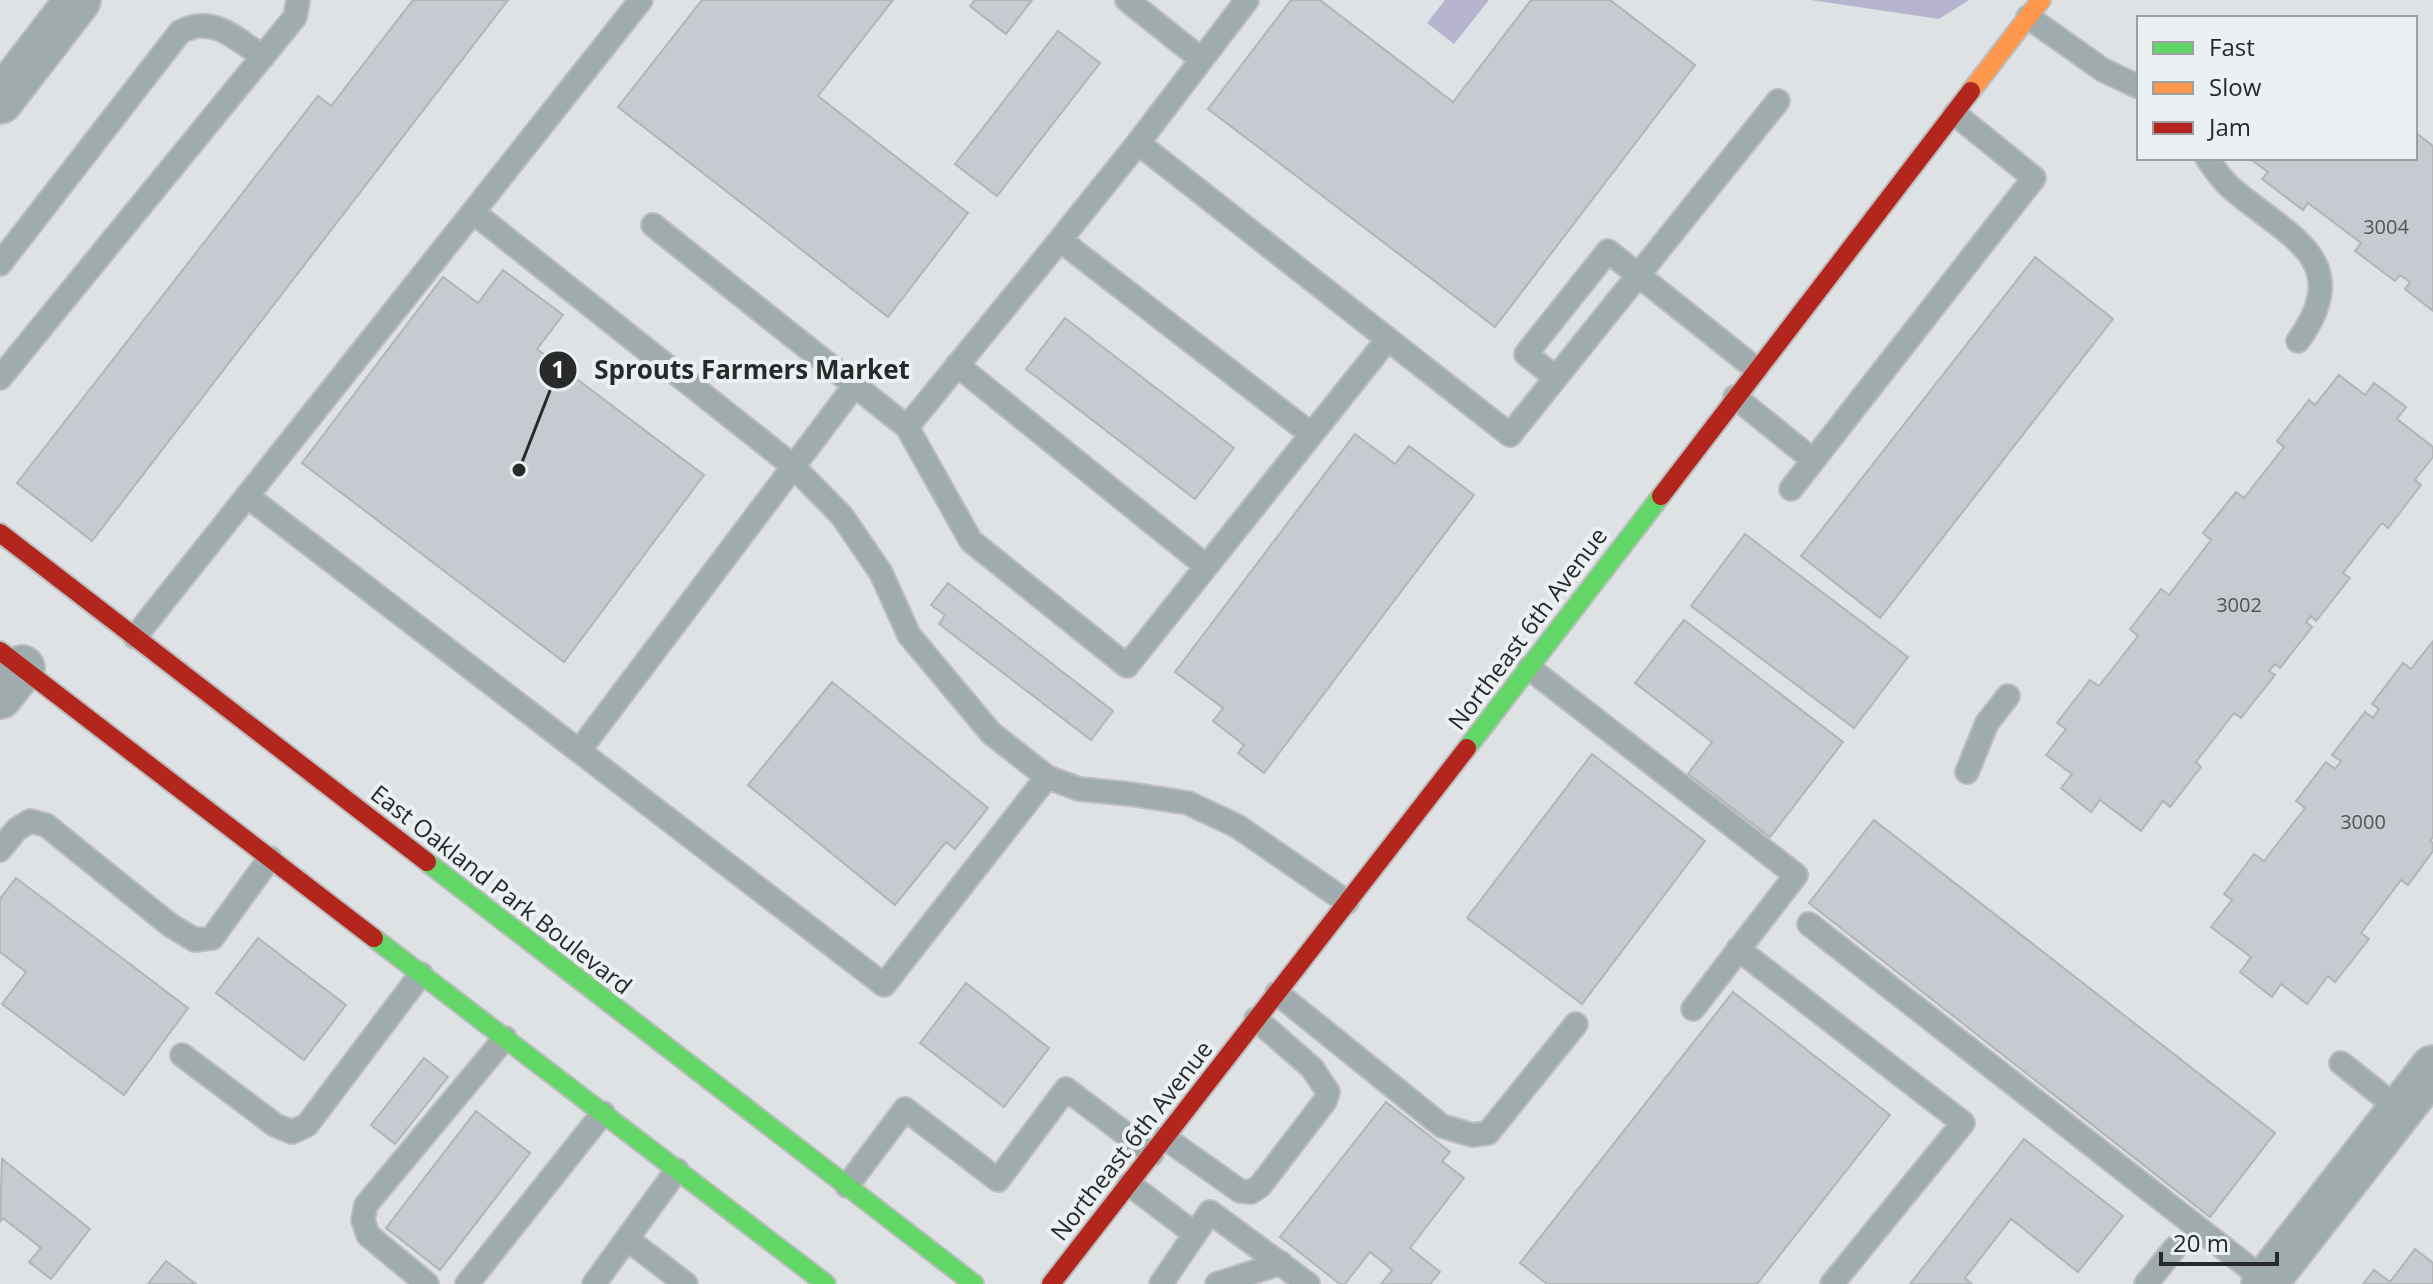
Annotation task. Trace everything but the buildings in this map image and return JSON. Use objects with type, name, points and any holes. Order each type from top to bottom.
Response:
[{"type":"main road","name":"Northeast 6th Avenue","points":[[1051,1284],[2035,9]]},
{"type":"main road","name":"East Oakland Park Boulevard","points":[[0,533],[974,1284]]},
{"type":"main road","points":[[7,672],[270,858],[826,1284]]},
{"type":"street","points":[[0,101],[78,0]]},
{"type":"street","points":[[2265,1282],[2433,1068]]},
{"type":"lane","points":[[0,378],[295,17],[298,0]]},
{"type":"lane","points":[[135,637],[641,0]]},
{"type":"lane","points":[[1127,0],[1201,59]]},
{"type":"lane","points":[[907,427],[1138,143],[1247,0]]},
{"type":"lane","points":[[2035,9],[2103,70],[2137,86]]},
{"type":"lane","points":[[0,264],[180,32],[195,24],[216,26],[263,57]]},
{"type":"lane","points":[[1138,143],[1510,435],[1778,101]]},
{"type":"lane","points":[[1791,489],[2034,178],[1955,114]]},
{"type":"lane","points":[[2208,160],[2227,186],[2308,250],[2318,268],[2318,310],[2298,341]]},
{"type":"lane","points":[[473,212],[793,466],[842,516],[881,573],[909,635],[991,733],[1047,777],[1079,789],[1188,803],[1237,826],[1347,902]]},
{"type":"lane","points":[[653,225],[907,427],[971,541],[1127,666],[1387,340]]},
{"type":"lane","points":[[1060,240],[1311,434]]},
{"type":"lane","points":[[1556,378],[1526,354],[1608,251],[1756,369]]},
{"type":"lane","points":[[957,365],[1206,566]]},
{"type":"lane","points":[[579,751],[855,385]]},
{"type":"lane","points":[[1735,397],[1813,460]]},
{"type":"lane","points":[[247,496],[884,985],[1047,777]]},
{"type":"lane","points":[[1529,668],[1796,875],[1693,1009]]},
{"type":"lane","points":[[1967,772],[1987,723],[2008,696]]},
{"type":"lane","points":[[0,850],[16,830],[30,821],[46,825],[170,925],[195,940],[212,938],[270,858]]},
{"type":"lane","points":[[1809,924],[2265,1282]]},
{"type":"lane","points":[[1738,949],[1963,1123],[1832,1284]]},
{"type":"lane","points":[[182,1055],[275,1125],[292,1132],[307,1125],[421,974]]},
{"type":"lane","points":[[1277,993],[1442,1126],[1472,1135],[1488,1133],[1576,1024]]},
{"type":"lane","points":[[847,1186],[905,1109],[998,1180],[1066,1089],[1158,1146],[1240,1191],[1251,1192],[1260,1186],[1325,1101],[1328,1092],[1312,1068],[1256,1019]]},
{"type":"lane","points":[[427,1284],[368,1235],[363,1220],[366,1205],[505,1038]]},
{"type":"lane","points":[[2341,1063],[2400,1110]]},
{"type":"lane","points":[[467,1284],[603,1113]]},
{"type":"lane","points":[[594,1284],[677,1170]]},
{"type":"lane","points":[[1129,1184],[1195,1234]]},
{"type":"lane","points":[[1161,1284],[1210,1212],[1308,1284]]},
{"type":"lane","points":[[627,1239],[686,1284]]},
{"type":"lane","points":[[2146,1284],[2175,1248]]},
{"type":"lane","points":[[1217,1284],[1281,1263]]},
{"type":"water","points":[[1445,0],[1489,0],[1454,44],[1427,23]]},
{"type":"water","points":[[1811,0],[1969,0],[1939,19]]},
{"type":"traffic: fast","points":[[1467,748],[1661,496]]},
{"type":"traffic: fast","points":[[427,862],[974,1284]]},
{"type":"traffic: fast","points":[[374,938],[826,1284]]},
{"type":"traffic: slow","points":[[1971,91],[2041,0]]},
{"type":"traffic: jam","points":[[1661,496],[1971,91]]},
{"type":"traffic: jam","points":[[0,533],[427,862]]},
{"type":"traffic: jam","points":[[0,651],[374,938]]},
{"type":"traffic: jam","points":[[1051,1284],[1467,748]]},
{"type":"place","name":"Sprouts Farmers Market","points":[[519,470]]}]
